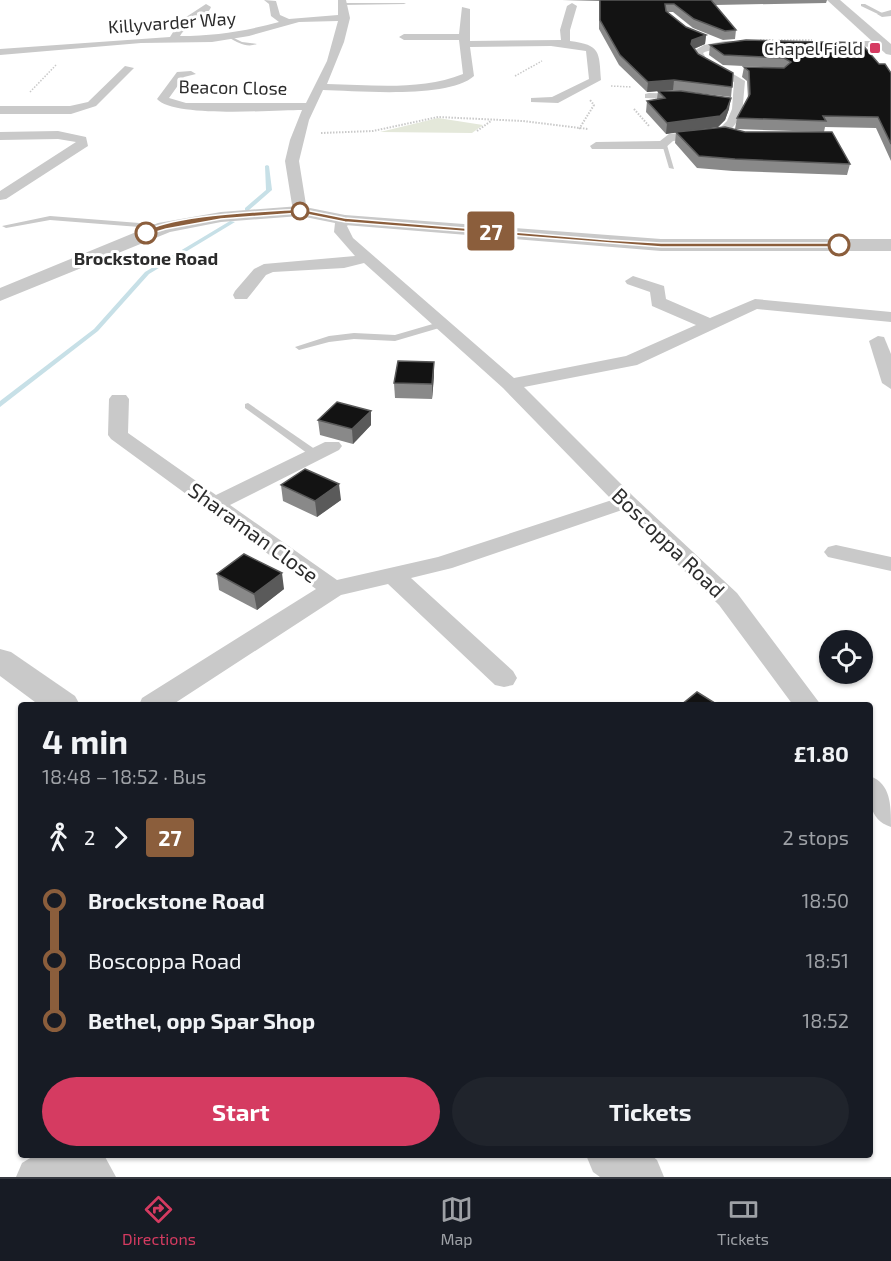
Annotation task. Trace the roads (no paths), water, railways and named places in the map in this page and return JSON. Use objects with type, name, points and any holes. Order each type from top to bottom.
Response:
[{"type":"street","points":[[269,0],[273,3],[276,16],[286,22]]},
{"type":"street","points":[[833,0],[885,42]]},
{"type":"street","points":[[300,211],[292,162],[310,106],[337,50],[345,18],[343,2]]},
{"type":"street","points":[[559,8],[572,8],[565,30],[567,38],[564,41]]},
{"type":"street","points":[[174,39],[183,23],[208,9]]},
{"type":"street","points":[[318,87],[432,87],[454,84],[469,76],[463,46],[465,9]]},
{"type":"street","name":"Killyvarder Way","points":[[1,54],[174,39],[232,37],[286,22],[345,18]]},
{"type":"street","points":[[404,37],[463,46],[564,41],[588,47],[593,52],[595,80],[554,101],[535,100]]},
{"type":"street","points":[[723,132],[730,126],[739,81],[702,60],[697,52],[709,40],[758,44]]},
{"type":"street","points":[[818,42],[885,42]]},
{"type":"street","points":[[0,110],[71,110],[92,104],[127,70],[110,72]]},
{"type":"street","points":[[721,70],[742,71]]},
{"type":"street","name":"Beacon Close","points":[[191,74],[181,74],[163,99],[169,104],[186,107],[310,106]]},
{"type":"street","points":[[649,96],[700,99]]},
{"type":"street","points":[[596,146],[666,141],[723,132],[743,137]]},
{"type":"street","points":[[1,138],[58,135],[82,141],[82,146],[16,188],[1,191]]},
{"type":"street","points":[[0,295],[165,227],[221,217],[300,211],[345,220],[661,245],[891,245]]},
{"type":"street","name":"Boscoppa Road","points":[[345,220],[340,226],[341,232],[510,384],[626,502],[728,599],[806,702]]},
{"type":"street","points":[[241,295],[260,272],[270,267],[344,263],[369,257]]},
{"type":"street","points":[[633,281],[658,289],[658,302],[711,325]]},
{"type":"street","points":[[510,384],[632,361],[755,304],[891,317]]},
{"type":"street","points":[[883,346],[891,383]]},
{"type":"street","name":"Sharaman Close","points":[[118,399],[118,435],[333,589],[157,702]]},
{"type":"street","points":[[214,504],[324,450]]},
{"type":"street","points":[[333,589],[444,563],[626,502]]},
{"type":"street","points":[[836,552],[870,549],[891,564]]},
{"type":"street","points":[[393,575],[504,678]]},
{"type":"street","points":[[0,660],[59,702]]},
{"type":"street","points":[[873,791],[891,815]]},
{"type":"street","points":[[36,1177],[64,1158]]},
{"type":"street","points":[[83,1158],[96,1177]]},
{"type":"street","points":[[614,1158],[640,1177]]},
{"type":"lane","points":[[343,2],[404,4]]},
{"type":"lane","points":[[863,5],[887,13]]},
{"type":"lane","points":[[232,37],[241,43],[254,44]]},
{"type":"lane","points":[[666,141],[672,168]]},
{"type":"lane","points":[[6,226],[50,218],[92,224],[165,227]]},
{"type":"lane","points":[[299,346],[354,336],[395,338],[443,324]]},
{"type":"lane","points":[[248,406],[324,450]]},
{"type":"waterway","points":[[247,209],[269,190],[267,166]]},
{"type":"waterway","points":[[0,405],[96,330],[147,273],[232,222]]},
{"type":"place","name":"Chapel Field","points":[[875,48]]},
{"type":"place","name":"Brockstone Road","points":[[146,233]]}]
